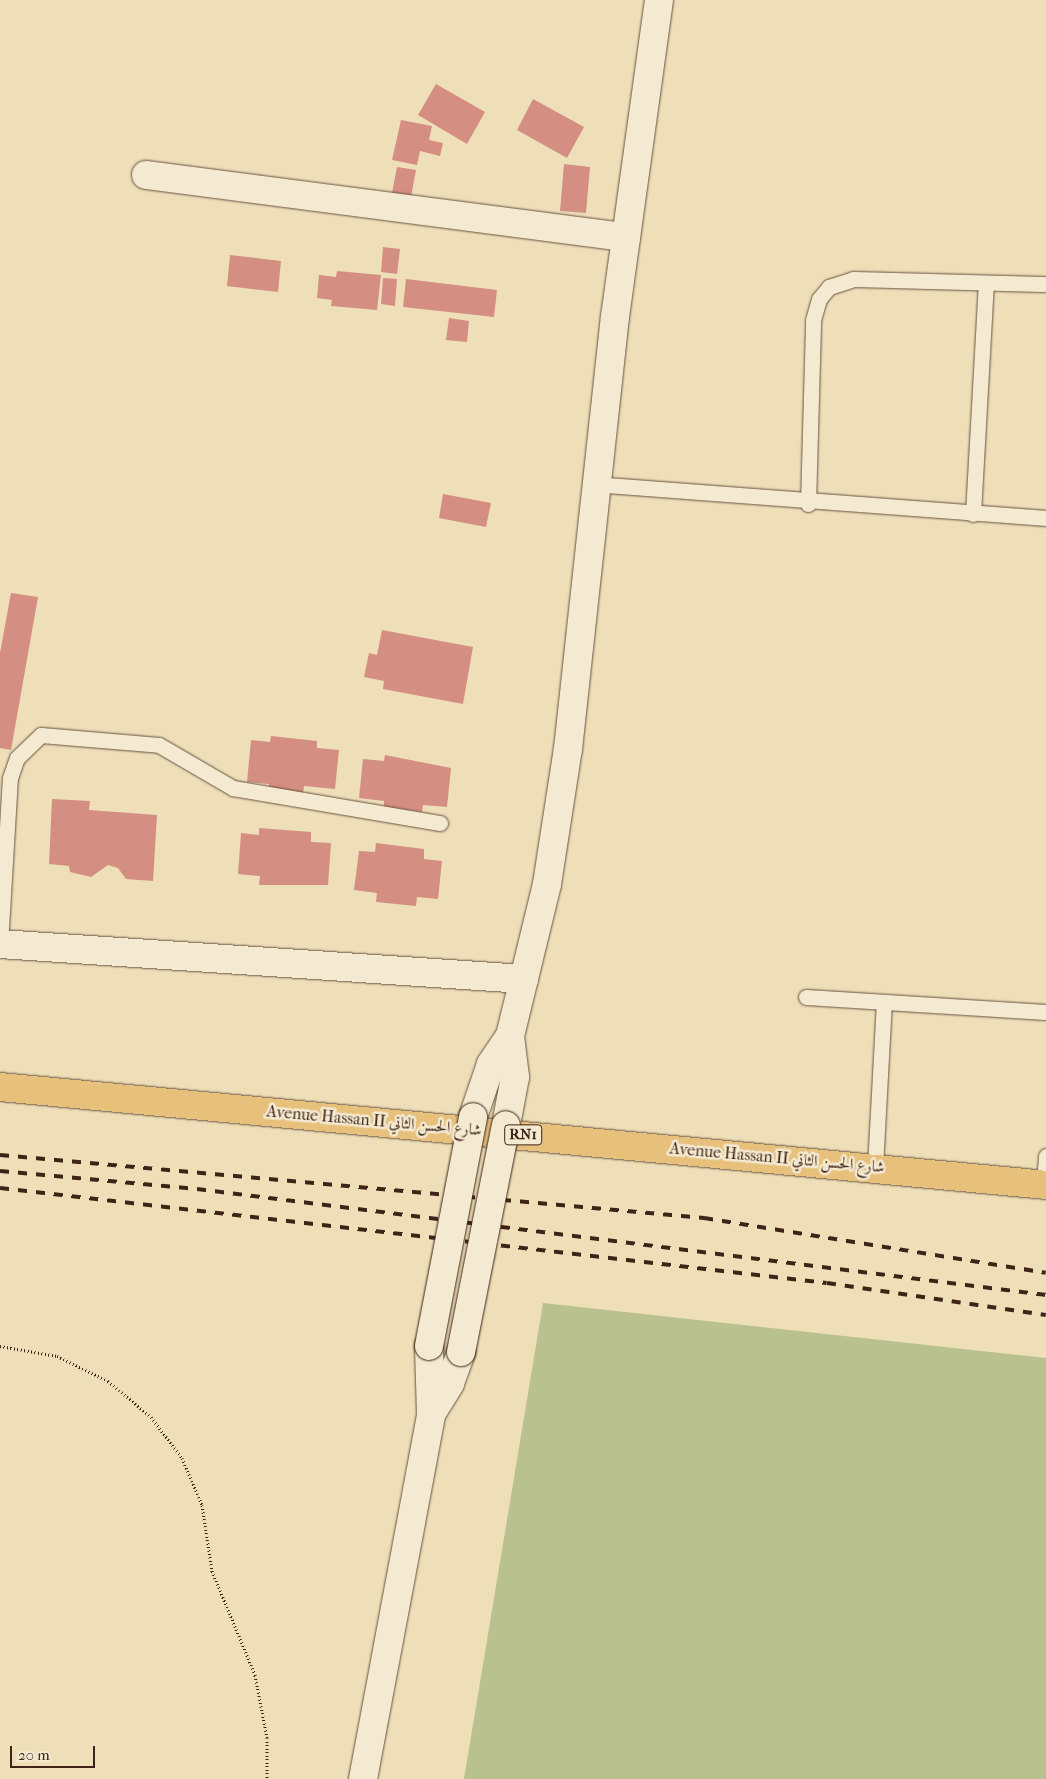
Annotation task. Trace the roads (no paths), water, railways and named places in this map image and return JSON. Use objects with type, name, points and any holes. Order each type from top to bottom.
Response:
[{"type":"main road","points":[[363,1779],[431,1414],[428,1346],[473,1117],[491,1064],[510,1036],[547,884],[568,749],[594,484],[659,0]]},
{"type":"main road","points":[[146,175],[626,237]]},
{"type":"main road","points":[[0,944],[524,979]]},
{"type":"main road","points":[[431,1414],[450,1383],[461,1352],[515,1077],[510,1036]]},
{"type":"main road","name":"Avenue Hassan II شارع الحسن الثاني","points":[[0,1087],[875,1167],[1045,1185]]},
{"type":"lane","points":[[808,504],[813,320],[819,299],[828,287],[853,279],[986,284],[1044,284]]},
{"type":"lane","points":[[973,514],[986,284]]},
{"type":"lane","points":[[594,484],[808,504],[1046,518]]},
{"type":"lane","points":[[0,944],[10,778],[17,758],[41,735],[160,745],[233,788],[440,822]]},
{"type":"lane","points":[[806,997],[1046,1012]]},
{"type":"lane","points":[[875,1167],[884,1002]]},
{"type":"lane","points":[[1045,1185],[1046,1156]]},
{"type":"railway","points":[[0,1155],[704,1218],[1046,1273]]},
{"type":"railway","points":[[0,1171],[197,1189],[1046,1295]]},
{"type":"railway","points":[[0,1188],[827,1283],[1046,1315]]}]
